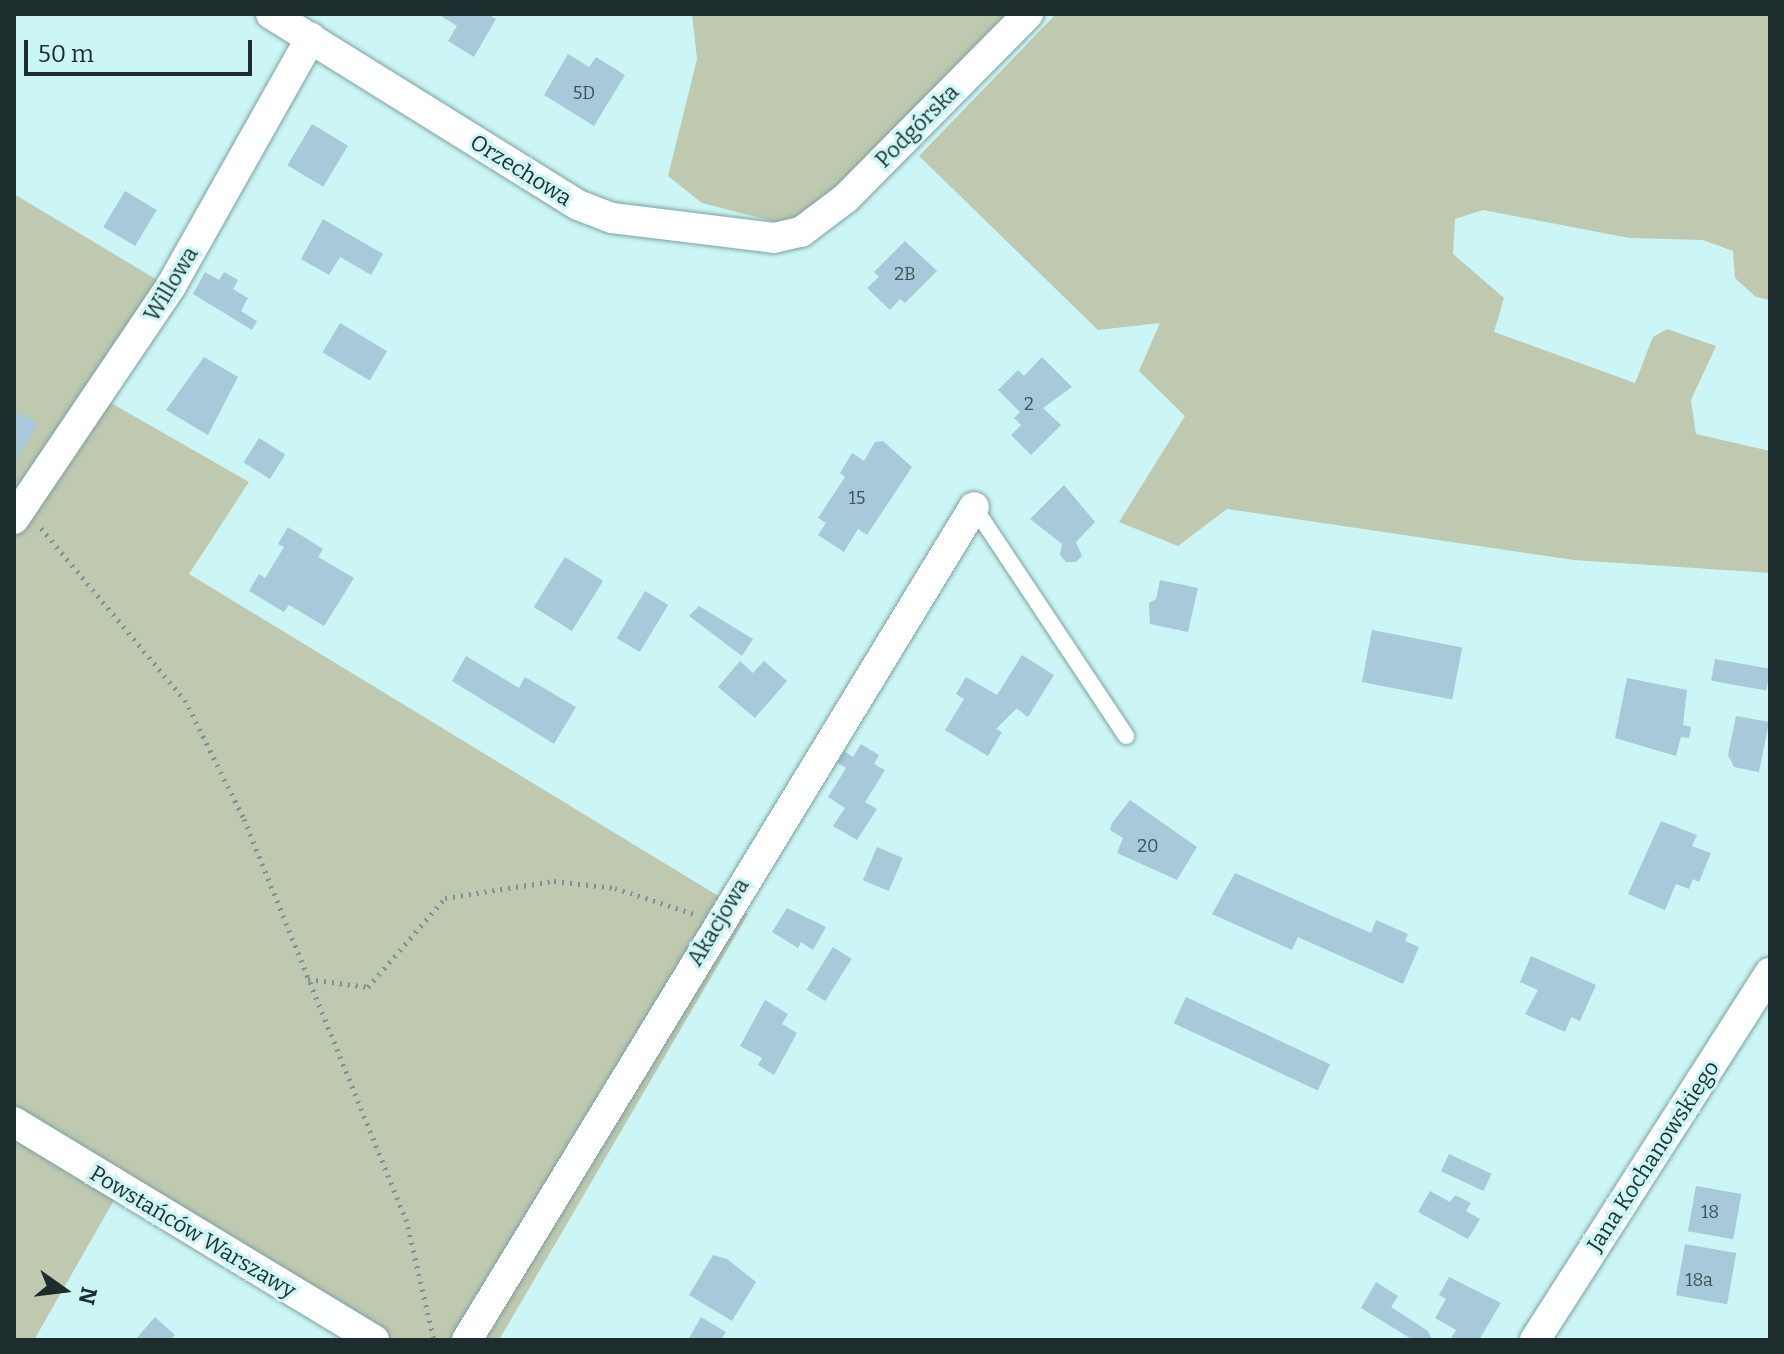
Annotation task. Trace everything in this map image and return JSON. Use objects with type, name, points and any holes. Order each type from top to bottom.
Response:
[{"type":"street","name":"Orzechowa","points":[[271,14],[578,205],[612,218],[774,238],[801,232]]},
{"type":"street","name":"Podgórska","points":[[801,232],[846,198],[1028,14]]},
{"type":"street","name":"Willowa","points":[[18,512],[171,286],[311,38]]},
{"type":"street","name":"Akacjowa","points":[[467,1340],[718,922],[974,507]]},
{"type":"street","name":"Jana Kochanowskiego","points":[[1535,1340],[1770,973]]},
{"type":"street","name":"Powstańców Warszawy","points":[[14,1122],[374,1340]]},
{"type":"lane","points":[[974,507],[1126,736]]},
{"type":"path","points":[[18,512],[185,700],[244,819],[406,1219],[434,1340]]},
{"type":"path","points":[[307,979],[368,987],[445,898],[554,881],[615,888],[718,922]]},
{"type":"green space","points":[[692,14],[1023,14],[795,227],[702,203],[668,176],[697,59]]},
{"type":"green space","points":[[1056,14],[1770,14],[1770,300],[1756,297],[1735,278],[1733,251],[1703,240],[1629,238],[1483,210],[1455,219],[1453,254],[1504,298],[1494,332],[1635,383],[1653,337],[1667,329],[1716,346],[1691,400],[1696,434],[1770,451],[1770,573],[1574,560],[1227,509],[1178,546],[1119,522],[1185,416],[1139,371],[1160,323],[1098,330],[919,156]]},
{"type":"green space","points":[[14,194],[159,281],[92,392],[249,482],[189,574],[748,914],[499,1340],[374,1340],[125,1181],[34,1340],[14,1340]]},
{"type":"building","points":[[438,14],[488,14],[496,19],[474,57],[448,41],[457,26]]},
{"type":"building","points":[[568,54],[589,67],[596,57],[625,75],[594,126],[544,95]]},
{"type":"building","points":[[312,124],[348,146],[323,187],[287,165]]},
{"type":"building","points":[[125,191],[157,210],[135,246],[103,227]]},
{"type":"building","points":[[323,219],[383,254],[371,275],[340,257],[329,275],[301,259]]},
{"type":"building","points":[[905,241],[937,271],[905,303],[900,299],[890,310],[867,288],[879,277],[874,272]]},
{"type":"building","points":[[205,272],[219,280],[224,272],[238,280],[233,289],[248,298],[241,311],[257,321],[252,330],[193,294]]},
{"type":"building","points":[[340,323],[387,351],[370,380],[322,352]]},
{"type":"building","points":[[204,357],[238,377],[208,435],[166,410]]},
{"type":"building","points":[[1042,357],[1072,387],[1043,408],[1061,425],[1031,455],[1011,435],[1021,425],[1014,418],[1020,412],[998,390],[1018,370],[1024,376]]},
{"type":"building","points":[[19,412],[38,424],[14,463],[14,420]]},
{"type":"building","points":[[259,438],[285,454],[270,479],[244,463]]},
{"type":"building","points":[[883,441],[912,467],[867,535],[858,529],[844,552],[818,535],[826,523],[818,518],[845,477],[840,473],[852,453],[864,461],[875,442]]},
{"type":"building","points":[[1064,485],[1095,522],[1076,542],[1082,556],[1076,562],[1066,562],[1060,555],[1062,544],[1030,519]]},
{"type":"building","points":[[288,527],[323,549],[318,557],[354,578],[324,626],[289,605],[284,612],[249,591],[259,574],[265,578],[284,547],[278,544]]},
{"type":"building","points":[[565,557],[603,581],[572,631],[534,607]]},
{"type":"building","points":[[1160,580],[1198,588],[1188,632],[1150,624],[1149,603],[1156,599]]},
{"type":"building","points":[[645,591],[668,605],[640,652],[617,638]]},
{"type":"building","points":[[699,606],[753,639],[742,656],[689,616]]},
{"type":"building","points":[[1372,630],[1462,648],[1452,700],[1362,682]]},
{"type":"building","points":[[1022,655],[1054,675],[1028,717],[1017,708],[996,729],[1002,732],[988,756],[945,730],[964,699],[956,694],[966,677],[997,695]]},
{"type":"building","points":[[466,656],[519,688],[525,677],[576,707],[554,744],[452,681]]},
{"type":"building","points":[[1715,659],[1770,669],[1766,690],[1711,681]]},
{"type":"building","points":[[740,661],[753,673],[764,661],[787,681],[755,718],[718,687]]},
{"type":"building","points":[[1627,678],[1687,690],[1683,725],[1691,727],[1689,738],[1681,737],[1676,756],[1615,738]]},
{"type":"building","points":[[1736,716],[1769,722],[1759,772],[1734,767],[1728,755]]},
{"type":"building","points":[[861,744],[879,755],[874,764],[885,770],[865,802],[877,809],[857,840],[833,826],[845,808],[828,797],[846,768],[837,763],[844,751],[853,757]]},
{"type":"building","points":[[1130,800],[1197,847],[1177,880],[1117,853],[1123,838],[1110,830]]},
{"type":"building","points":[[1661,821],[1697,835],[1692,846],[1711,853],[1699,882],[1693,879],[1689,889],[1676,884],[1665,910],[1628,894]]},
{"type":"building","points":[[877,847],[903,858],[889,891],[863,880]]},
{"type":"building","points":[[1235,873],[1371,933],[1376,920],[1408,934],[1405,941],[1419,947],[1403,984],[1298,937],[1292,950],[1212,914]]},
{"type":"building","points":[[787,908],[826,927],[813,950],[801,942],[798,948],[772,932]]},
{"type":"building","points":[[833,947],[852,959],[825,1001],[807,989]]},
{"type":"building","points":[[1531,956],[1596,985],[1580,1021],[1571,1017],[1565,1032],[1525,1014],[1538,990],[1520,982]]},
{"type":"building","points":[[1186,997],[1330,1064],[1318,1090],[1174,1023]]},
{"type":"building","points":[[765,1000],[788,1014],[782,1024],[797,1033],[774,1075],[758,1065],[762,1058],[740,1046]]},
{"type":"building","points":[[1449,1154],[1492,1174],[1484,1191],[1441,1171]]},
{"type":"building","points":[[1696,1186],[1741,1194],[1733,1239],[1688,1231]]},
{"type":"building","points":[[1430,1191],[1450,1202],[1455,1195],[1471,1203],[1466,1211],[1480,1219],[1468,1239],[1418,1212]]},
{"type":"building","points":[[1685,1244],[1736,1253],[1727,1304],[1676,1295]]},
{"type":"building","points":[[713,1255],[727,1259],[756,1282],[732,1321],[689,1295]]},
{"type":"building","points":[[1449,1277],[1501,1303],[1479,1340],[1450,1340],[1456,1330],[1435,1318],[1446,1299],[1439,1295]]},
{"type":"building","points":[[1376,1282],[1398,1296],[1391,1307],[1428,1331],[1432,1340],[1413,1340],[1361,1308]]},
{"type":"building","points":[[155,1317],[175,1335],[171,1340],[135,1340]]},
{"type":"building","points":[[701,1317],[726,1332],[721,1340],[688,1340]]}]
